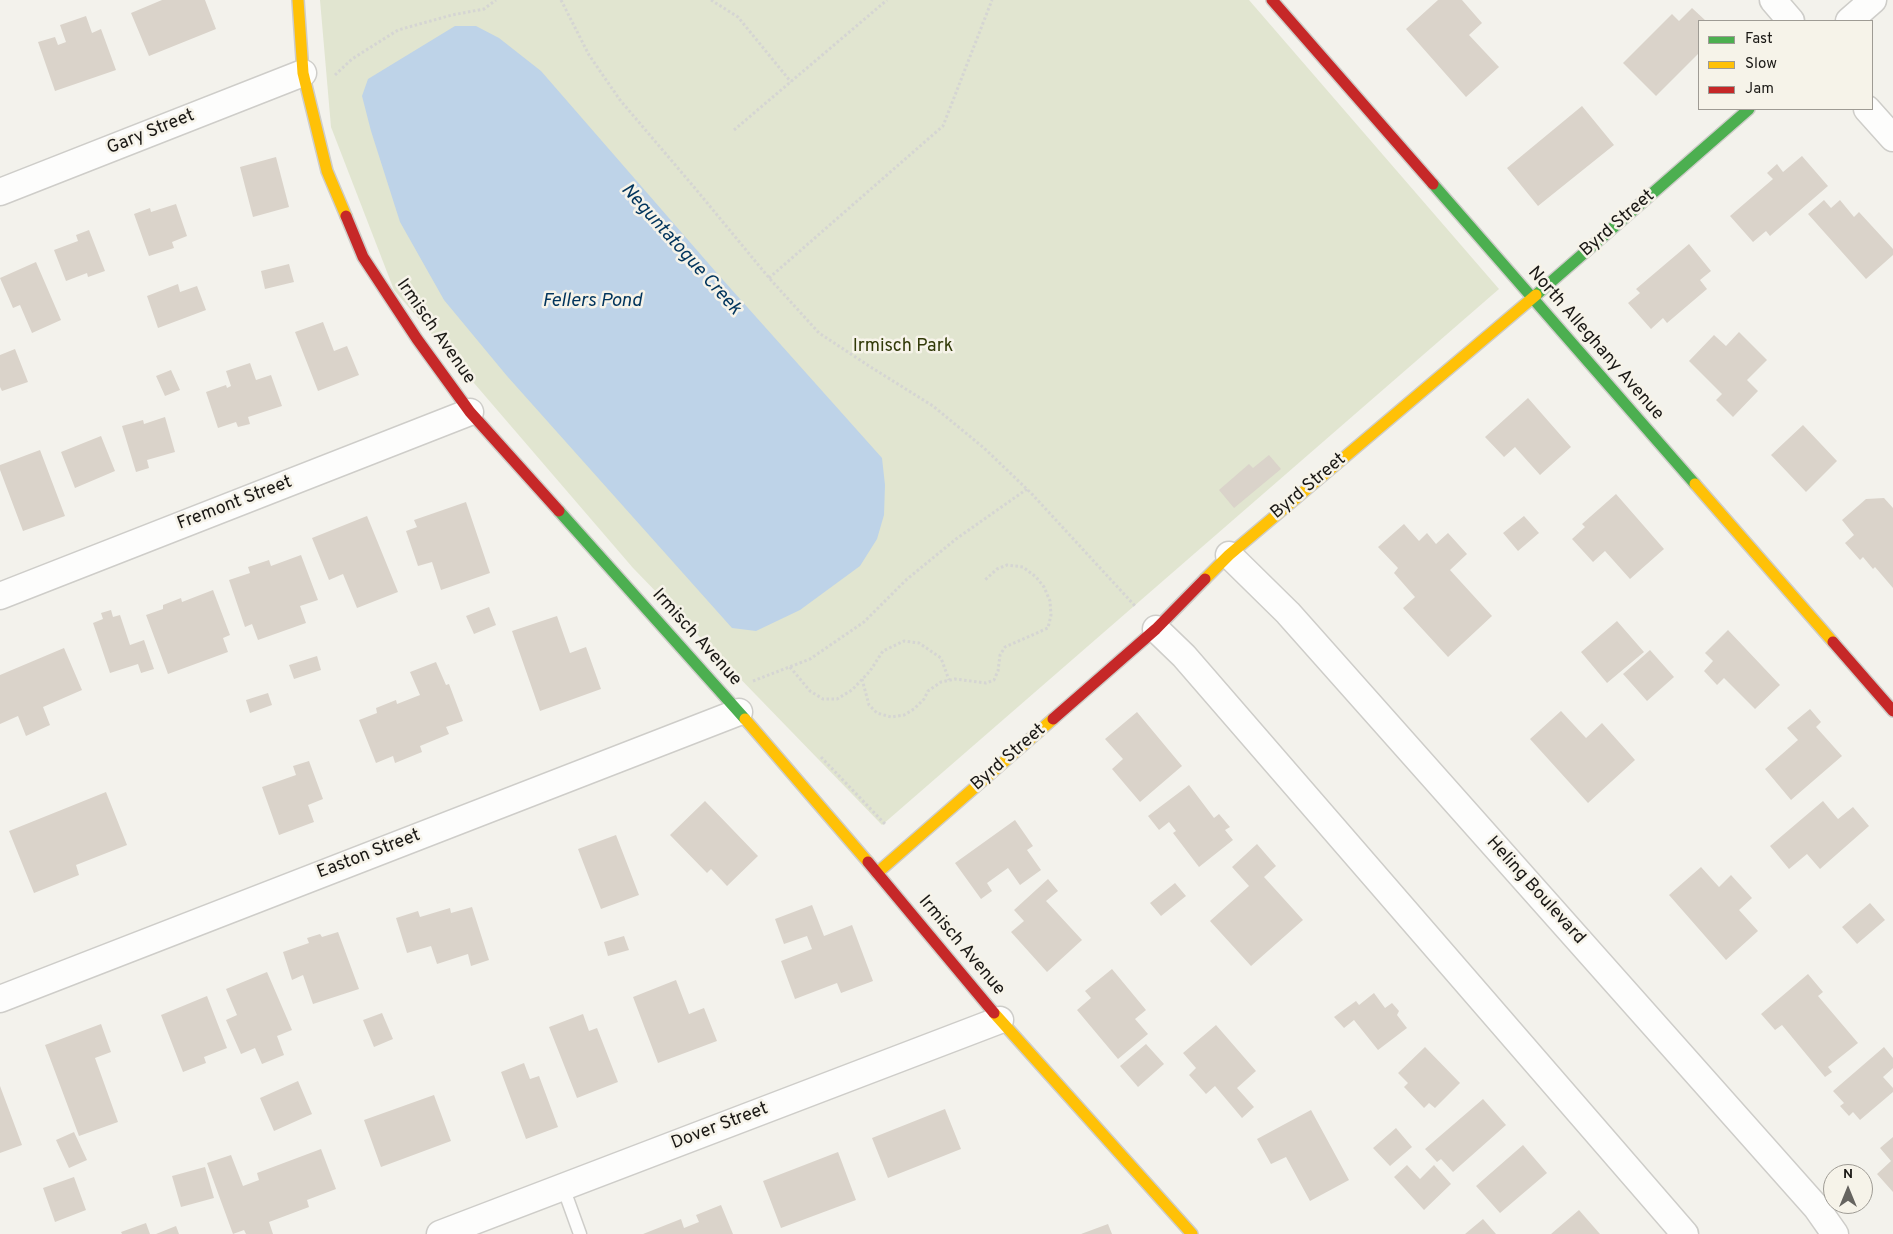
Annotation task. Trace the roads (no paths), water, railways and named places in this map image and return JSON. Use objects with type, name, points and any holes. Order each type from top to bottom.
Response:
[{"type":"street","name":"Irmisch Avenue","points":[[298,0],[303,73],[327,171],[363,257],[417,339],[470,412],[739,712],[1000,1020],[1192,1234]]},
{"type":"street","name":"North Alleghany Avenue","points":[[1272,0],[1893,711]]},
{"type":"street","points":[[1773,0],[1790,20]]},
{"type":"street","points":[[1850,20],[1873,0]]},
{"type":"street","name":"Gary Street","points":[[0,192],[303,73]]},
{"type":"street","name":"Byrd Street","points":[[877,873],[1156,629],[1229,555],[1532,299],[1748,110]]},
{"type":"street","points":[[1868,110],[1893,138]]},
{"type":"street","name":"Fremont Street","points":[[0,596],[470,412]]},
{"type":"street","name":"Heling Boulevard","points":[[1229,555],[1302,628],[1816,1207],[1835,1234]]},
{"type":"street","points":[[1156,629],[1184,656],[1685,1234]]},
{"type":"street","name":"Easton Street","points":[[0,999],[739,712]]},
{"type":"street","name":"Dover Street","points":[[440,1234],[1000,1020]]},
{"type":"lane","points":[[563,1187],[580,1234]]},
{"type":"water","name":"Fellers Pond","points":[[455,26],[476,26],[499,38],[541,71],[715,271],[882,458],[885,485],[884,515],[877,539],[860,566],[800,610],[756,631],[732,628],[507,376],[444,300],[400,222],[362,96],[368,79]]},
{"type":"water label","name":"Neguntatogue Creek","points":[[680,250]]},
{"type":"park label","name":"Irmisch Park","points":[[903,347]]}]
